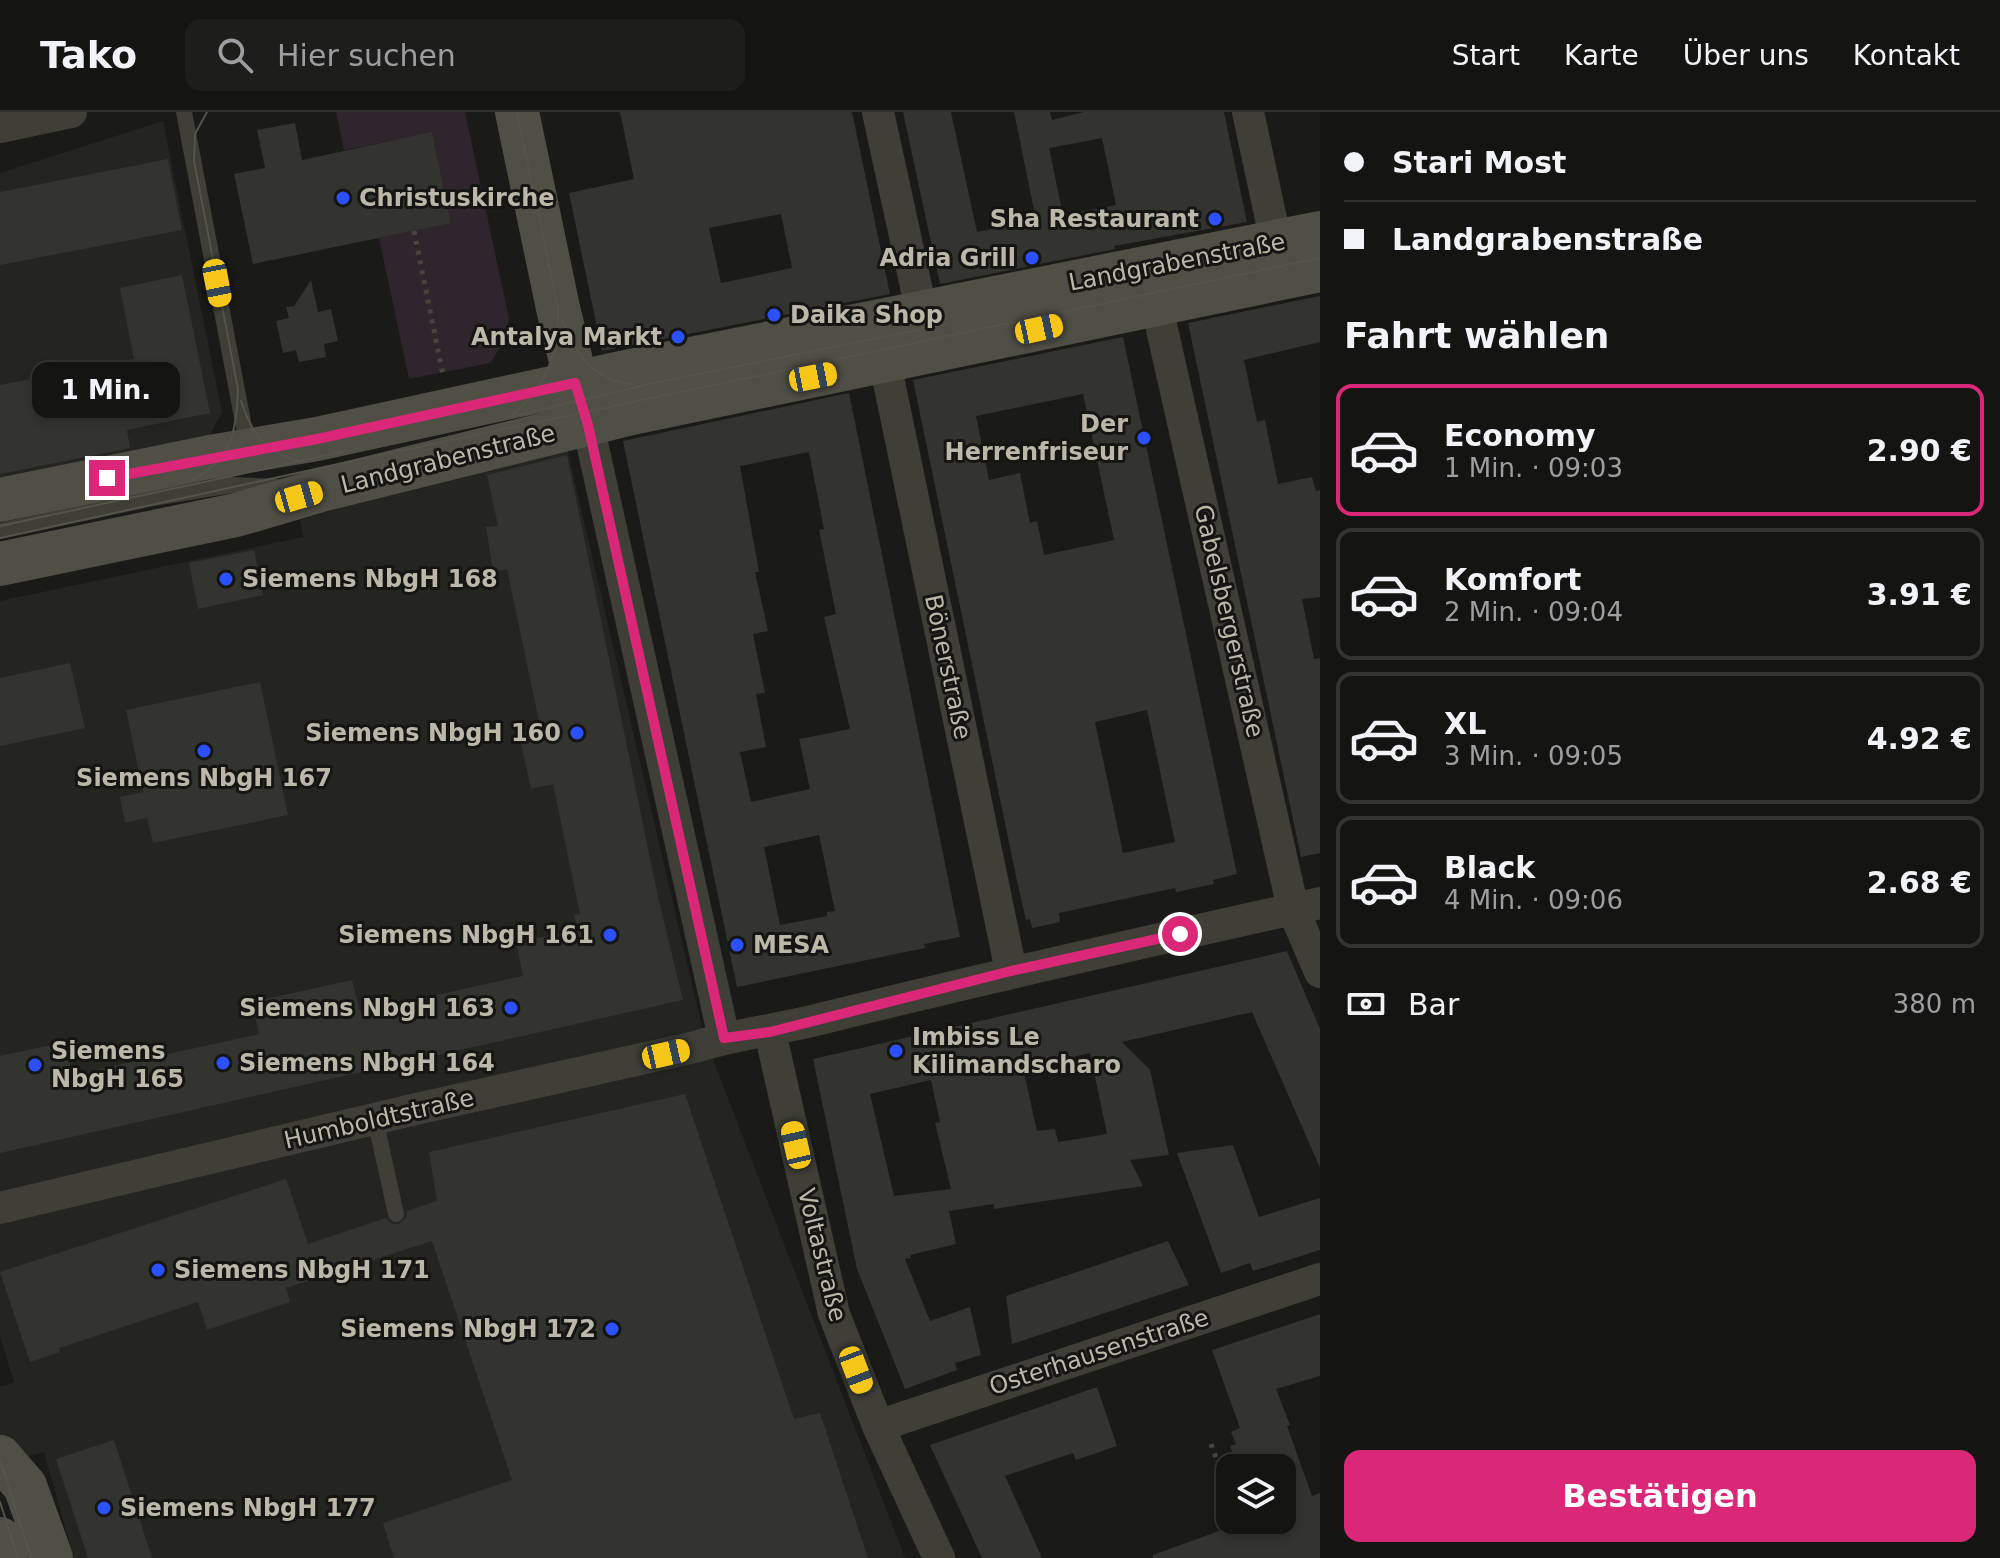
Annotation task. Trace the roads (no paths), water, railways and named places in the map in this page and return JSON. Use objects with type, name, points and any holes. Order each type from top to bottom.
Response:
[{"type":"main road","points":[[517,112],[575,383],[588,425]]},
{"type":"main road","name":"Landgrabenstraße","points":[[0,564],[236,515],[325,489],[654,409],[885,363],[1152,285],[1276,242],[1320,233]]},
{"type":"main road","name":"Landgrabenstraße","points":[[0,500],[922,314],[1152,285],[1320,270]]},
{"type":"main road","points":[[0,1457],[25,1486],[51,1558]]},
{"type":"main road","points":[[0,1539],[5,1558]]},
{"type":"street","points":[[0,127],[71,112]]},
{"type":"street","points":[[878,112],[922,314]]},
{"type":"street","points":[[1248,112],[1276,242]]},
{"type":"street","name":"Gabelsbergerstraße","points":[[1152,285],[1320,972]]},
{"type":"street","name":"Bönerstraße","points":[[885,363],[1011,971]]},
{"type":"street","points":[[588,425],[724,1038]]},
{"type":"street","name":"Humboldtstraße","points":[[0,1208],[724,1038],[770,1032],[1011,971],[1306,906]]},
{"type":"street","name":"Voltastraße","points":[[770,1032],[834,1314],[878,1426],[939,1558]]},
{"type":"street","name":"Osterhausenstraße","points":[[878,1426],[1320,1279]]},
{"type":"lane","points":[[153,498],[229,454],[184,112]]},
{"type":"lane","points":[[0,531],[153,498],[231,485],[325,489]]},
{"type":"lane","points":[[375,1119],[396,1214]]},
{"type":"tram line","points":[[193,479],[216,463],[230,442],[238,389],[194,161],[195,134],[207,112]]},
{"type":"tram line","points":[[513,414],[535,392],[549,367],[558,324],[558,308],[517,112]]},
{"type":"tram line","points":[[0,538],[1320,258]]},
{"type":"tram line","points":[[562,319],[573,343],[588,364],[608,378],[634,384]]},
{"type":"tram line","points":[[506,418],[654,383],[948,324]]},
{"type":"tram line","points":[[241,401],[260,439],[276,452],[298,461]]},
{"type":"tram line","points":[[0,526],[361,448]]},
{"type":"tram line","points":[[0,1459],[31,1558]]},
{"type":"tram line","points":[[0,1502],[18,1558]]},
{"type":"place","name":"Christuskirche","points":[[343,198]]},
{"type":"place","name":"Sha Restaurant","points":[[1215,219]]},
{"type":"place","name":"Adria Grill","points":[[1032,258]]},
{"type":"place","name":"Daika Shop","points":[[774,315]]},
{"type":"place","name":"Antalya Markt","points":[[678,337]]},
{"type":"place","name":"Der Herrenfriseur","points":[[1144,438]]},
{"type":"place","name":"Siemens NbgH 168","points":[[226,579]]},
{"type":"place","name":"Siemens NbgH 160","points":[[577,733]]},
{"type":"place","name":"Siemens NbgH 167","points":[[204,751]]},
{"type":"place","name":"Siemens NbgH 161","points":[[610,935]]},
{"type":"place","name":"MESA","points":[[737,945]]},
{"type":"place","name":"Siemens NbgH 163","points":[[511,1008]]},
{"type":"place","name":"Imbiss Le Kilimandscharo","points":[[896,1051]]},
{"type":"place","name":"Siemens NbgH 164","points":[[223,1063]]},
{"type":"place","name":"Siemens NbgH 165","points":[[35,1065]]},
{"type":"place","name":"Siemens NbgH 171","points":[[158,1270]]},
{"type":"place","name":"Siemens NbgH 172","points":[[612,1329]]},
{"type":"place","name":"Siemens NbgH 177","points":[[104,1508]]}]
